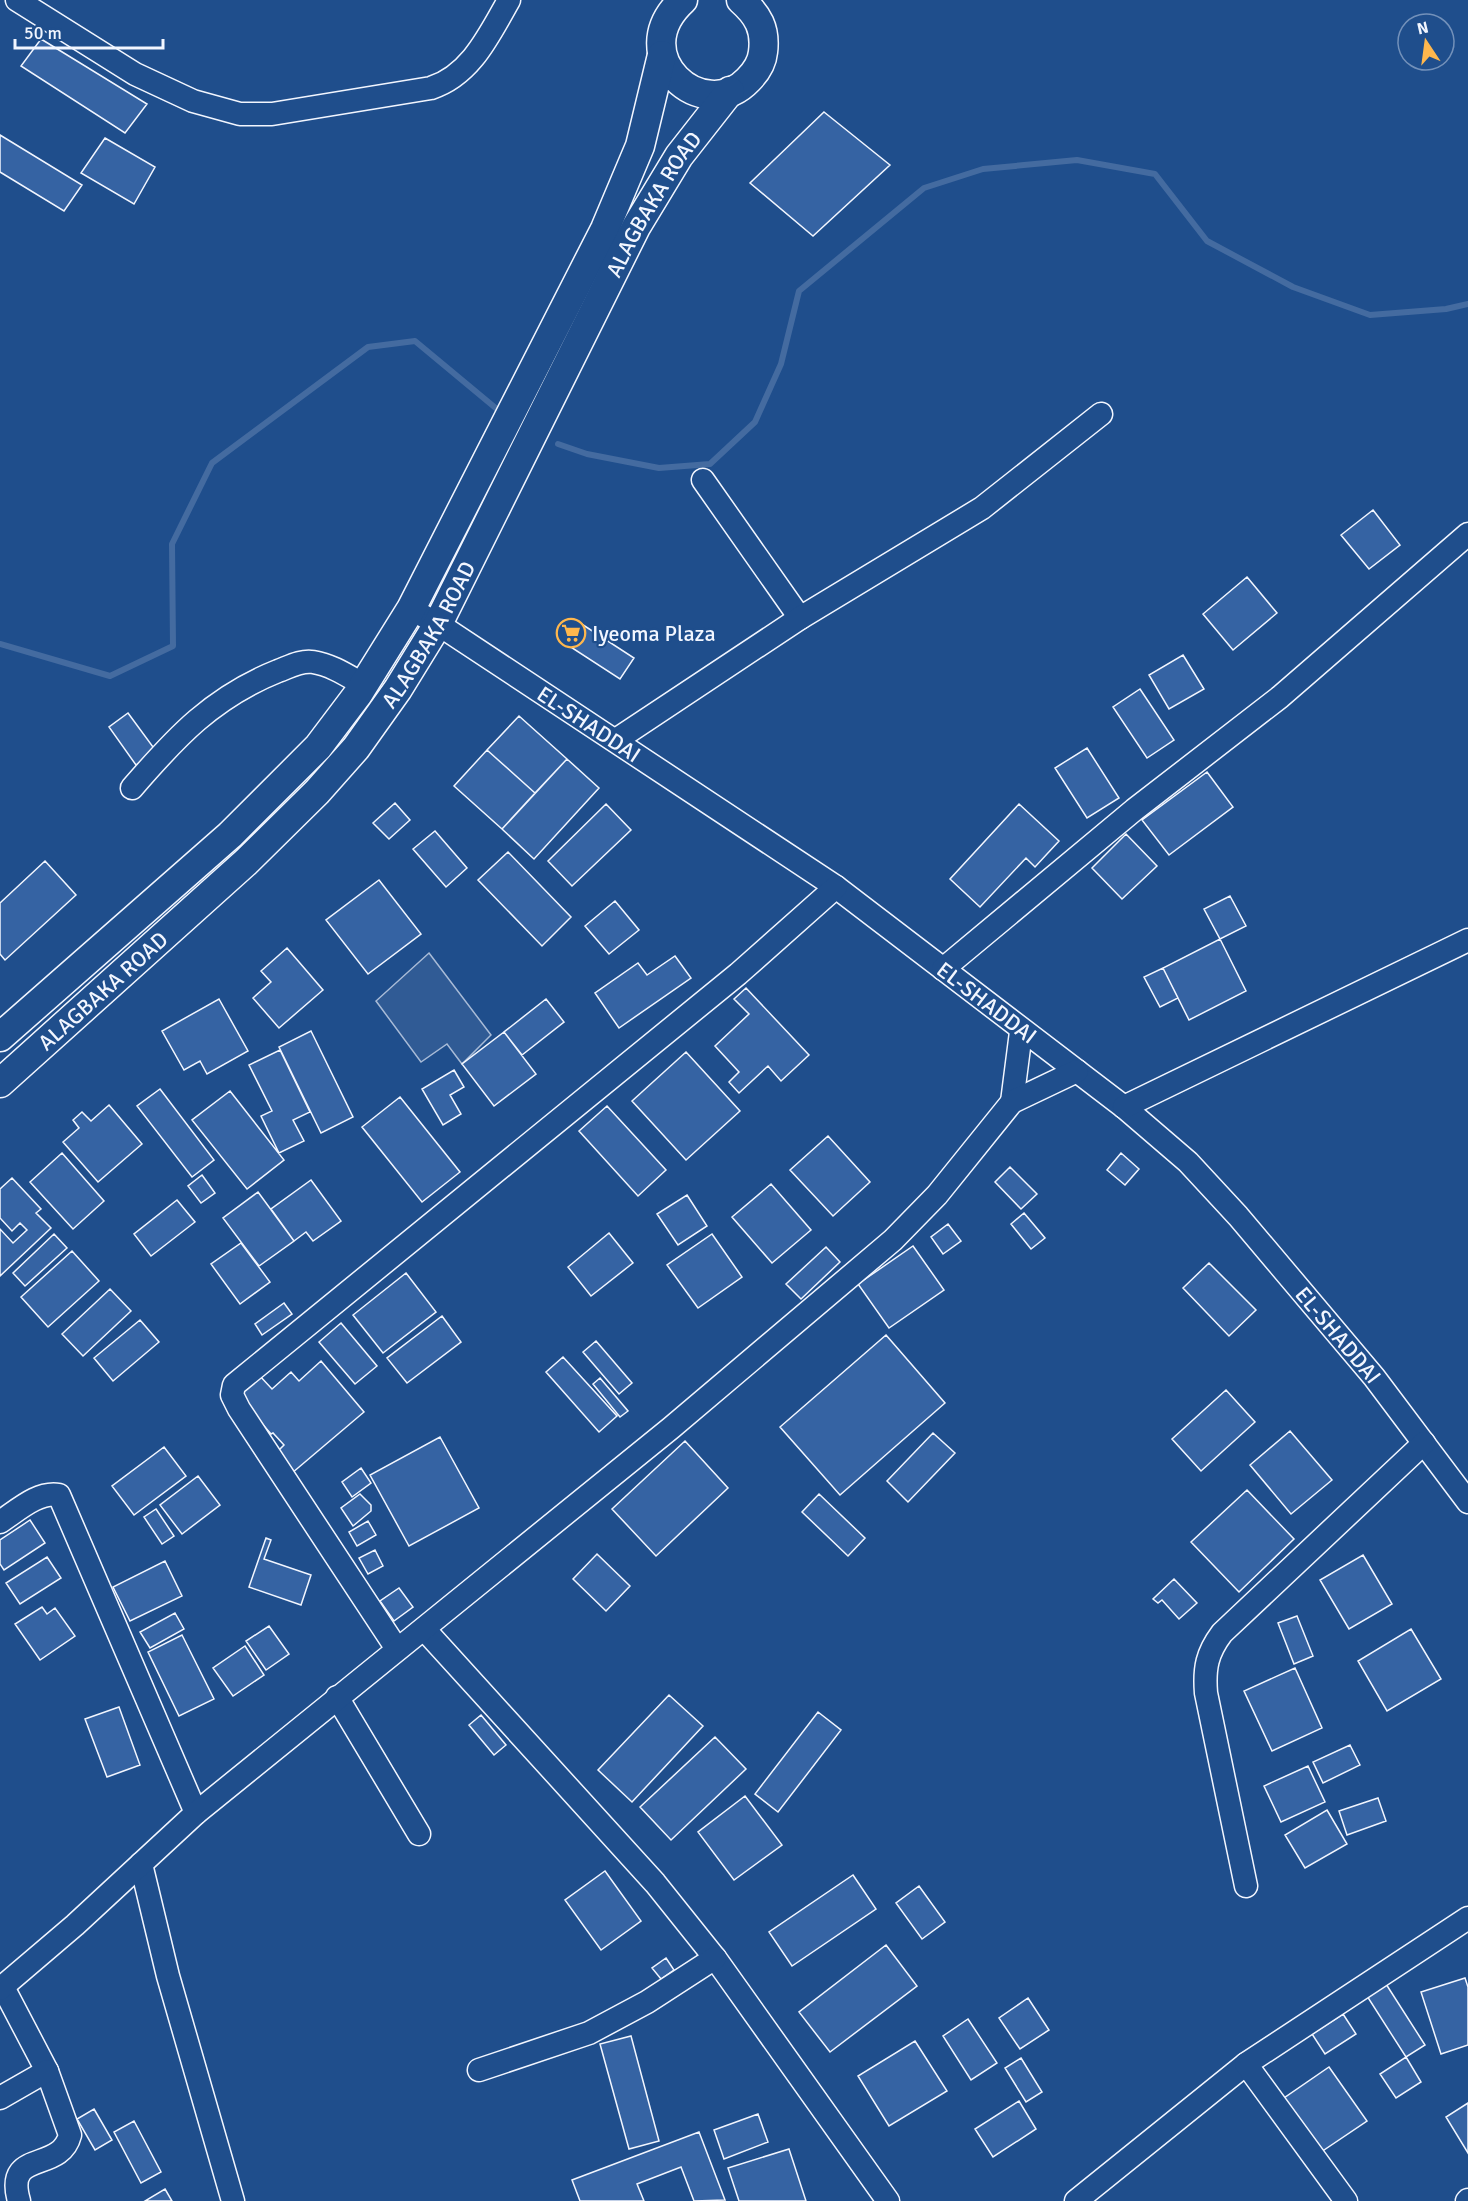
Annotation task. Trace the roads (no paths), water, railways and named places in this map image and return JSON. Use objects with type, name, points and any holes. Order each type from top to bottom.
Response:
[{"type":"main road","points":[[661,13],[671,11],[683,0]]},
{"type":"main road","name":"ALAGBAKA ROAD","points":[[0,1083],[246,862],[317,792],[356,748],[398,688],[438,624],[636,227],[678,156],[730,91],[744,84],[755,72],[762,58],[764,42],[762,26],[752,4]]},
{"type":"main road","name":"ALAGBAKA ROAD","points":[[0,1037],[230,835],[318,747],[364,685],[411,609],[605,229],[640,146],[662,55],[661,13]]},
{"type":"main road","points":[[662,55],[669,71],[681,84],[696,92],[713,94],[730,91]]},
{"type":"street","points":[[17,0],[135,74],[193,101],[240,114],[272,114],[431,88],[447,83],[462,71],[482,46],[508,0]]},
{"type":"street","points":[[616,740],[800,618],[982,508],[1101,414]]},
{"type":"street","points":[[703,480],[800,618]]},
{"type":"street","points":[[943,969],[1134,810],[1280,697],[1468,534]]},
{"type":"street","name":"EL-SHADDAI","points":[[411,609],[438,624],[616,740],[836,887],[1022,1032],[1124,1107],[1188,1162],[1238,1216],[1374,1377],[1468,1502]]},
{"type":"street","points":[[132,788],[178,734],[220,702],[259,679],[298,663],[313,662],[338,670],[364,685]]},
{"type":"street","points":[[398,1649],[239,1409],[232,1395],[234,1385],[738,974],[836,887]]},
{"type":"street","points":[[1124,1107],[1468,940]]},
{"type":"street","points":[[1012,1102],[1022,1032]]},
{"type":"street","points":[[20,2201],[14,2184],[18,2173],[24,2167],[61,2154],[68,2145],[70,2135],[47,2072],[2,1988],[196,1813],[398,1649],[425,1630],[671,1428],[893,1240],[937,1195],[1012,1102],[1077,1071]]},
{"type":"street","points":[[1246,1886],[1206,1693],[1204,1669],[1210,1650],[1222,1633],[1424,1443]]},
{"type":"street","points":[[0,1522],[39,1496],[51,1493],[59,1495],[196,1813]]},
{"type":"street","points":[[425,1630],[655,1883],[715,1958],[888,2201]]},
{"type":"street","points":[[338,1697],[419,1834]]},
{"type":"street","points":[[141,1863],[168,1976],[233,2201]]},
{"type":"street","points":[[1076,2201],[1246,2064],[1468,1918]]},
{"type":"street","points":[[479,2070],[589,2033],[646,2002],[715,1958]]},
{"type":"street","points":[[1246,2064],[1346,2201]]},
{"type":"street","points":[[0,2098],[47,2072]]},
{"type":"waterway","points":[[558,444],[587,454],[659,468],[710,464],[755,422],[781,364],[799,291],[924,188],[983,169],[1077,160],[1155,174],[1207,241],[1293,287],[1370,315],[1446,309],[1468,304]]},
{"type":"waterway","points":[[0,644],[110,676],[173,646],[172,544],[212,463],[368,347],[415,341],[498,410]]},
{"type":"place","name":"Iyeoma Plaza","points":[[571,633]]}]
